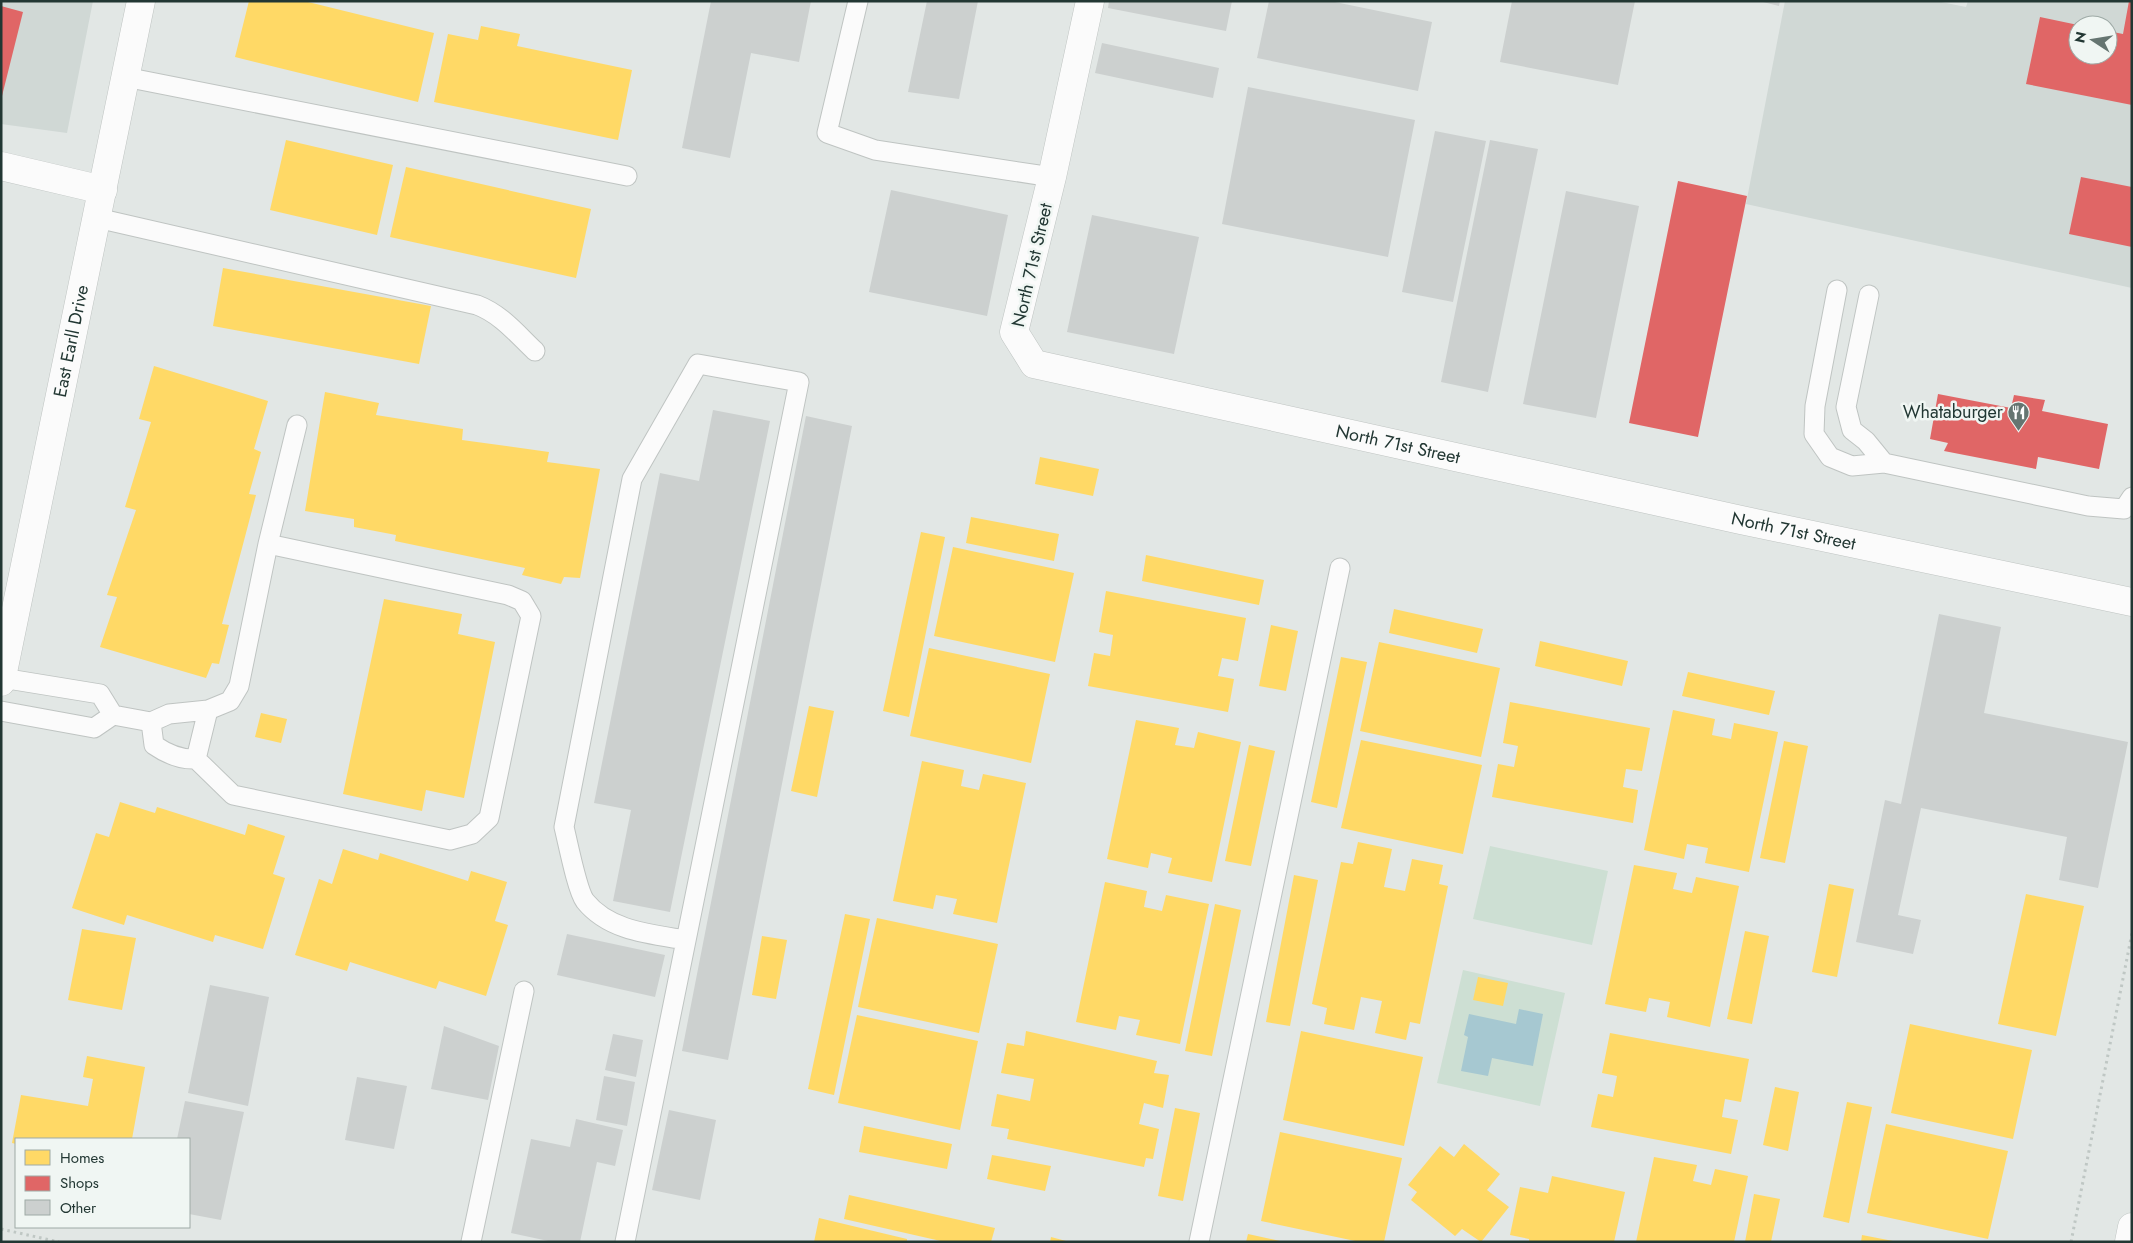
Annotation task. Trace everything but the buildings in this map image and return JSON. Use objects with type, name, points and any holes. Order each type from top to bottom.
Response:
[{"type":"street","name":"East Earll Drive","points":[[2,680],[141,1]]},
{"type":"street","name":"North 71st Street","points":[[1090,1],[1052,177],[1014,332],[1034,364],[1741,520],[2132,602]]},
{"type":"street","points":[[1,166],[103,190]]},
{"type":"street","points":[[2129,1242],[2132,1228]]},
{"type":"lane","points":[[858,1],[827,133],[875,150],[1052,177]]},
{"type":"lane","points":[[126,77],[627,176]]},
{"type":"lane","points":[[97,218],[477,305],[490,309],[499,316],[535,351]]},
{"type":"lane","points":[[1837,290],[1815,406],[1814,434],[1830,457],[1852,466],[1884,463],[2088,506],[2124,509],[2132,497]]},
{"type":"lane","points":[[1869,296],[1846,407],[1852,430],[1866,440],[1884,463]]},
{"type":"lane","points":[[625,1242],[799,382],[698,364],[632,479],[564,827],[584,900],[612,924],[686,940]]},
{"type":"lane","points":[[1,711],[94,728],[113,716],[151,722],[169,714],[208,710],[230,702],[239,686],[268,544],[297,424]]},
{"type":"lane","points":[[151,722],[154,745],[162,751],[184,760],[196,759],[233,795],[450,840],[472,834],[489,818],[530,616],[522,601],[508,595],[268,544]]},
{"type":"lane","points":[[1199,1242],[1340,568]]},
{"type":"lane","points":[[2,680],[100,694],[113,716]]},
{"type":"lane","points":[[196,759],[208,710]]},
{"type":"lane","points":[[471,1242],[524,991]]},
{"type":"path","points":[[2071,1242],[2132,933]]},
{"type":"path","points":[[1,1229],[59,1242]]},
{"type":"shaded area","points":[[1,1],[93,1],[67,133],[1,124]]},
{"type":"shaded area","points":[[1785,1],[1936,1],[1966,7],[1968,1],[2132,1],[2132,288],[1746,204]]},
{"type":"green space","points":[[1490,846],[1608,871],[1592,945],[1473,919]]},
{"type":"green space","points":[[1463,970],[1565,993],[1540,1106],[1437,1083]]},
{"type":"water","points":[[1519,1009],[1543,1014],[1533,1066],[1492,1058],[1488,1076],[1461,1071],[1468,1037],[1464,1035],[1469,1014],[1516,1024]]},
{"type":"place","name":"Whataburger","points":[[2019,431]]}]
